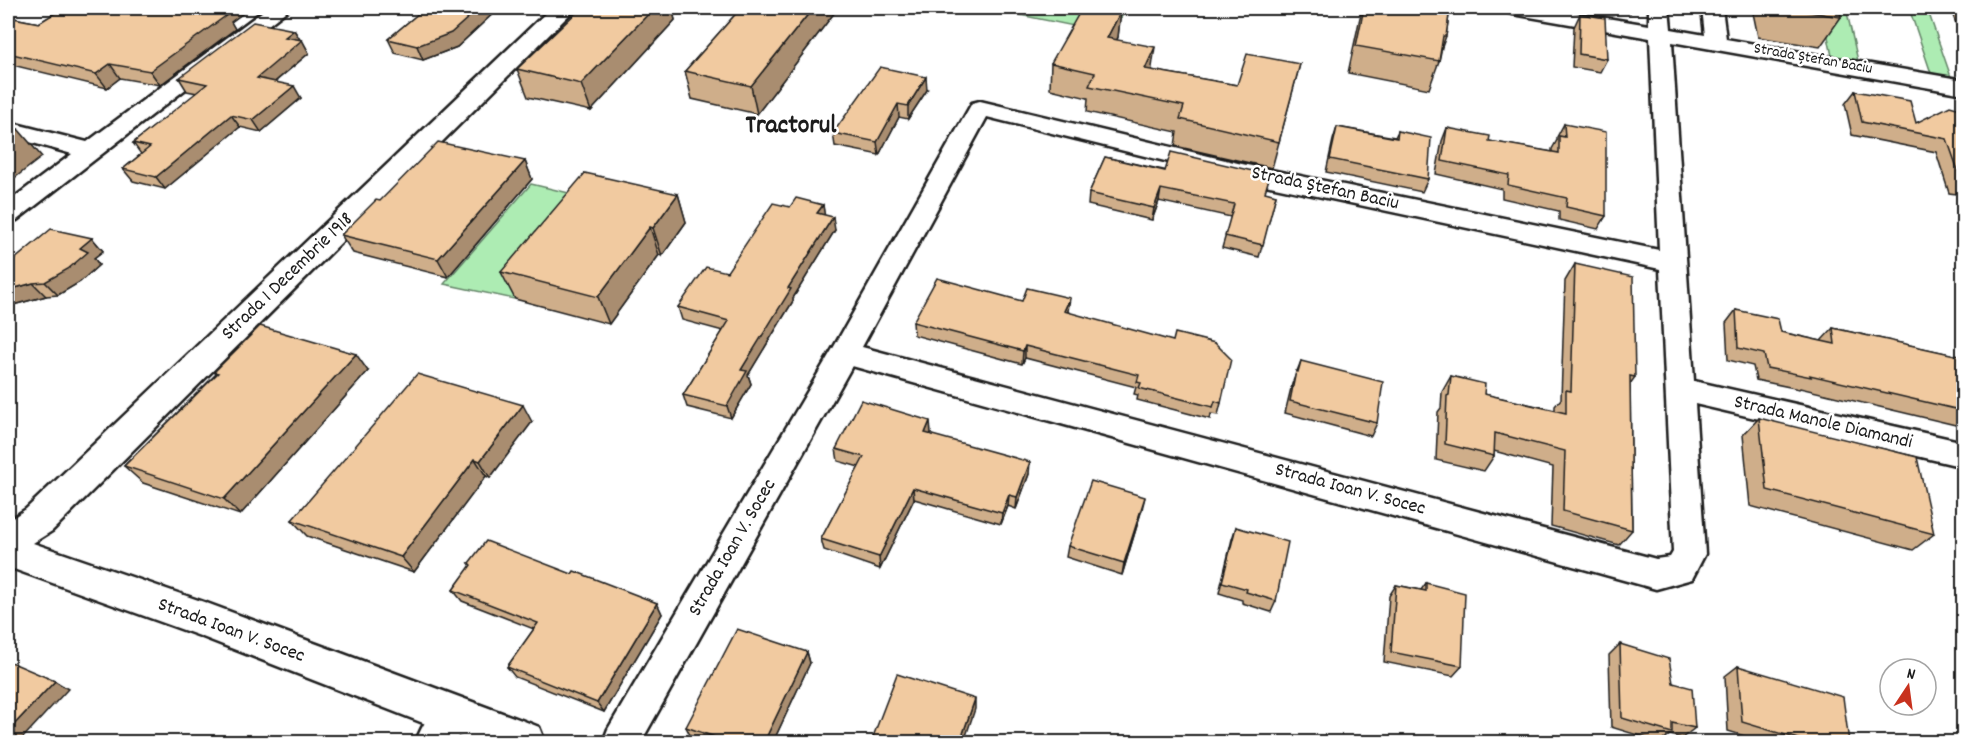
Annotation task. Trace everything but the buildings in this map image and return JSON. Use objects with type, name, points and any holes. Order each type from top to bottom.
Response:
[{"type":"street","points":[[8,214],[280,8]]},
{"type":"street","name":"Strada 1 Decembrie 1918","points":[[8,540],[39,520],[564,8]]},
{"type":"street","name":"Strada Ștefan Baciu","points":[[1513,8],[1964,87]]},
{"type":"street","points":[[1659,8],[1682,390]]},
{"type":"street","points":[[1712,8],[1716,42]]},
{"type":"street","name":"Strada Ștefan Baciu","points":[[980,108],[1242,172],[1673,262]]},
{"type":"street","name":"Strada Ioan V. Socec","points":[[621,742],[845,353],[980,108]]},
{"type":"street","points":[[8,129],[90,151]]},
{"type":"street","name":"Strada Ioan V. Socec","points":[[845,353],[1656,574],[1680,569],[1689,554],[1682,390]]},
{"type":"street","name":"Strada Manole Diamandi","points":[[1682,390],[1964,455]]},
{"type":"street","name":"Strada Ioan V. Socec","points":[[8,551],[204,620],[443,729],[524,742]]},
{"type":"green space","points":[[986,8],[1126,8],[1113,34]]},
{"type":"green space","points":[[1822,8],[1846,8],[1858,61],[1832,56]]},
{"type":"green space","points":[[1909,8],[1927,8],[1951,77],[1931,73]]},
{"type":"green space","points":[[531,184],[594,199],[514,299],[444,284]]},
{"type":"district","name":"Tractorul","points":[[791,126]]}]
